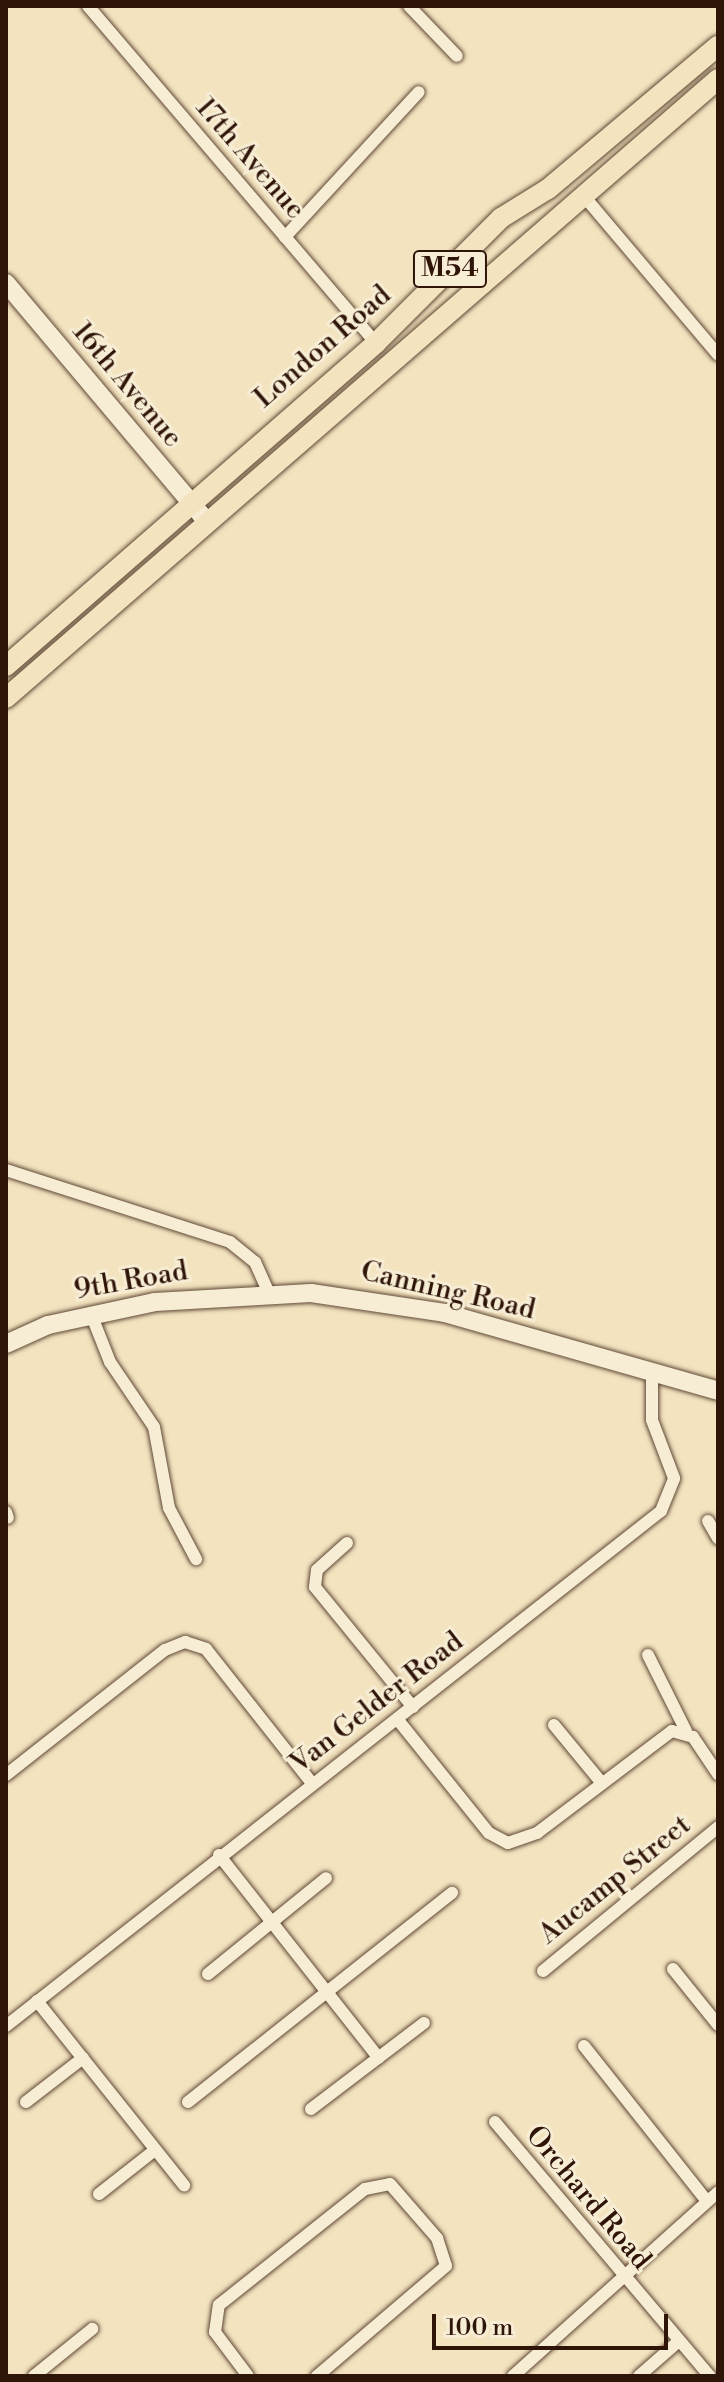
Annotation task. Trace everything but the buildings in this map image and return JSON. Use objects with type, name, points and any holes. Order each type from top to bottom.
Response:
[{"type":"main road","name":"London Road","points":[[6,666],[188,500],[376,343],[501,218],[548,189],[718,46]]},
{"type":"main road","name":"London Road","points":[[6,698],[718,79]]},
{"type":"main road","name":"16th Avenue","points":[[6,283],[207,522]]},
{"type":"main road","name":"9th Road","points":[[6,1344],[91,1314],[269,1293]]},
{"type":"main road","name":"Canning Road","points":[[269,1293],[412,1306],[718,1391]]},
{"type":"street","name":"17th Avenue","points":[[88,6],[376,343]]},
{"type":"street","points":[[409,6],[457,56]]},
{"type":"street","points":[[285,237],[419,92]]},
{"type":"street","points":[[583,195],[718,355]]},
{"type":"street","points":[[6,1170],[230,1242],[255,1262],[269,1293]]},
{"type":"street","points":[[91,1314],[110,1362],[154,1427],[169,1508],[196,1559]]},
{"type":"street","name":"Van Gelder Road","points":[[6,2026],[219,1855],[398,1720],[665,1505],[674,1478],[652,1420],[652,1372]]},
{"type":"street","points":[[708,1521],[718,1538]]},
{"type":"street","points":[[347,1543],[317,1570],[315,1587],[413,1707]]},
{"type":"street","points":[[6,1775],[165,1650],[185,1642],[206,1649],[312,1783]]},
{"type":"street","points":[[648,1655],[686,1731],[718,1774]]},
{"type":"street","points":[[398,1720],[489,1833],[508,1843],[529,1838],[662,1736],[686,1731]]},
{"type":"street","points":[[554,1725],[601,1782]]},
{"type":"street","name":"Aucamp Street","points":[[543,1971],[718,1827]]},
{"type":"street","points":[[219,1855],[379,2058]]},
{"type":"street","points":[[208,1974],[326,1878]]},
{"type":"street","points":[[188,2102],[452,1893]]},
{"type":"street","points":[[673,1969],[718,2025]]},
{"type":"street","points":[[37,2001],[184,2185]]},
{"type":"street","points":[[311,2109],[424,2023]]},
{"type":"street","points":[[584,2046],[707,2201]]},
{"type":"street","points":[[26,2102],[83,2058]]},
{"type":"street","name":"Orchard Road","points":[[495,2122],[622,2278],[710,2376]]},
{"type":"street","points":[[99,2194],[155,2150]]},
{"type":"street","points":[[248,2376],[215,2332],[219,2305],[365,2189],[390,2184],[437,2238],[446,2266],[317,2376]]},
{"type":"street","points":[[513,2376],[718,2192]]},
{"type":"street","points":[[34,2376],[92,2329]]},
{"type":"street","points":[[639,2376],[679,2341]]}]
